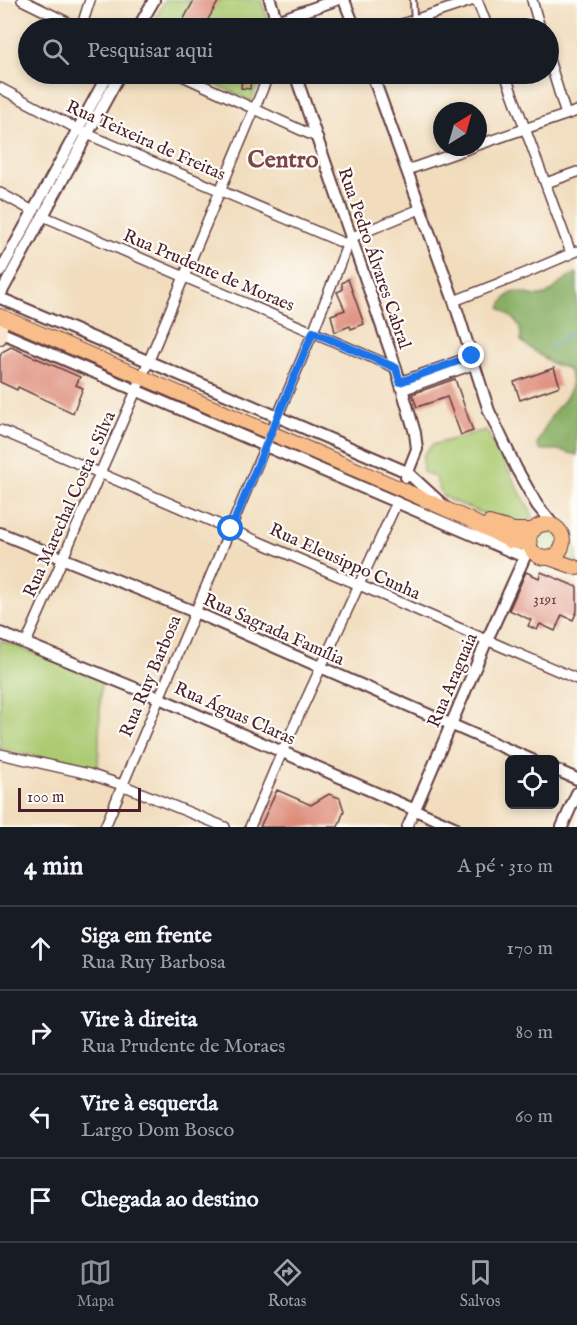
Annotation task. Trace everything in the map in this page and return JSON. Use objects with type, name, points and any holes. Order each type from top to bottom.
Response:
[{"type":"main road","points":[[1,335],[1,312],[142,377],[271,432],[399,495],[448,510],[542,557],[577,568]]},
{"type":"main road","points":[[468,519],[514,530],[534,530]]},
{"type":"main road","points":[[528,549],[531,534],[543,524],[558,530],[577,544]]},
{"type":"main road","points":[[549,558],[560,551],[563,540],[558,530]]},
{"type":"street","points":[[22,0],[59,18]]},
{"type":"street","points":[[84,18],[90,0]]},
{"type":"street","points":[[144,18],[154,0]]},
{"type":"street","points":[[270,0],[276,18]]},
{"type":"street","points":[[294,18],[336,0]]},
{"type":"street","points":[[344,0],[351,18]]},
{"type":"street","points":[[423,18],[476,0],[484,18]]},
{"type":"street","points":[[532,0],[537,18]]},
{"type":"street","points":[[104,84],[82,132],[38,213],[0,296],[408,473],[448,510]]},
{"type":"street","points":[[82,132],[113,84]]},
{"type":"street","points":[[200,84],[316,136]]},
{"type":"street","points":[[149,360],[265,84]]},
{"type":"street","name":"Rua Pedro Álvares Cabral","points":[[298,84],[349,241],[396,368],[417,442],[417,448],[399,495]]},
{"type":"street","points":[[376,84],[454,301],[489,411],[516,468],[537,505],[558,530]]},
{"type":"street","points":[[454,301],[574,252],[509,84]]},
{"type":"street","points":[[557,84],[566,115]]},
{"type":"street","name":"Rua Teixeira de Freitas","points":[[0,88],[82,132],[219,191],[349,241]]},
{"type":"street","points":[[487,142],[577,111]]},
{"type":"street","points":[[406,170],[447,156]]},
{"type":"street","points":[[546,183],[577,172]]},
{"type":"street","name":"Rua Prudente de Moraes","points":[[0,193],[38,213],[396,368]]},
{"type":"street","points":[[349,241],[420,209]]},
{"type":"street","points":[[0,272],[38,213]]},
{"type":"street","name":"Rua Ruy Barbosa","points":[[105,827],[349,241]]},
{"type":"street","points":[[1,335],[265,446],[399,495],[419,511],[528,549]]},
{"type":"street","name":"Rua Marechal Costa e Silva","points":[[26,643],[149,360]]},
{"type":"street","points":[[401,386],[473,360]]},
{"type":"street","name":"Rua Eleusippo Cunha","points":[[0,430],[577,679]]},
{"type":"street","points":[[250,827],[399,495]]},
{"type":"street","points":[[419,511],[448,510]]},
{"type":"street","name":"Rua Sagrada Família","points":[[0,533],[195,612],[523,755]]},
{"type":"street","name":"Rua Araguaia","points":[[407,827],[528,549]]},
{"type":"street","name":"Rua Águas Claras","points":[[0,633],[159,698],[454,827]]},
{"type":"street","points":[[0,754],[89,774],[225,827]]},
{"type":"street","points":[[559,771],[577,779]]},
{"type":"street","points":[[562,827],[577,793]]},
{"type":"lane","points":[[413,0],[414,18]]},
{"type":"green space","points":[[165,0],[193,2],[194,0],[214,0],[218,2],[219,0],[261,0],[267,18],[156,18]]},
{"type":"green space","points":[[214,84],[259,84],[251,101]]},
{"type":"green space","points":[[577,273],[577,455],[558,450],[540,450],[537,445],[552,415],[570,390],[571,375],[564,367],[551,363],[521,341],[518,325],[500,308],[510,294],[515,292],[545,295]]},
{"type":"green space","points":[[486,430],[533,516],[527,524],[514,526],[450,500],[442,495],[435,477],[423,472],[423,456],[432,445]]},
{"type":"green space","points":[[547,526],[557,531],[562,541],[557,551],[547,556],[537,551],[532,541],[537,531]]},
{"type":"green space","points":[[566,539],[577,548],[577,565],[560,555],[566,547]]},
{"type":"green space","points":[[0,640],[101,678],[98,770],[0,749]]},
{"type":"building","points":[[194,0],[218,2],[209,18],[184,18]]},
{"type":"building","points":[[241,84],[250,84],[250,89],[241,88]]},
{"type":"building","points":[[348,279],[364,324],[335,332],[331,315],[345,310],[337,292],[342,290],[342,283]]},
{"type":"building","points":[[11,347],[80,377],[76,385],[83,388],[73,413],[18,387],[17,390],[0,382],[0,357],[2,352]]},
{"type":"building","points":[[554,368],[560,386],[520,400],[514,382]]},
{"type":"building","points":[[455,379],[473,431],[461,435],[447,397],[417,407],[412,394]]},
{"type":"building","points":[[526,572],[539,578],[541,572],[577,587],[577,611],[573,620],[562,615],[555,631],[540,624],[537,630],[528,626],[531,620],[509,610]]},
{"type":"building","points":[[277,790],[311,805],[329,794],[340,798],[344,811],[338,827],[260,827]]},
{"type":"waterway","points":[[550,347],[577,330]]},
{"type":"district","name":"Centro","points":[[283,159]]},
{"type":"route","points":[[231,529],[313,332],[396,368],[400,382],[472,356]]}]
